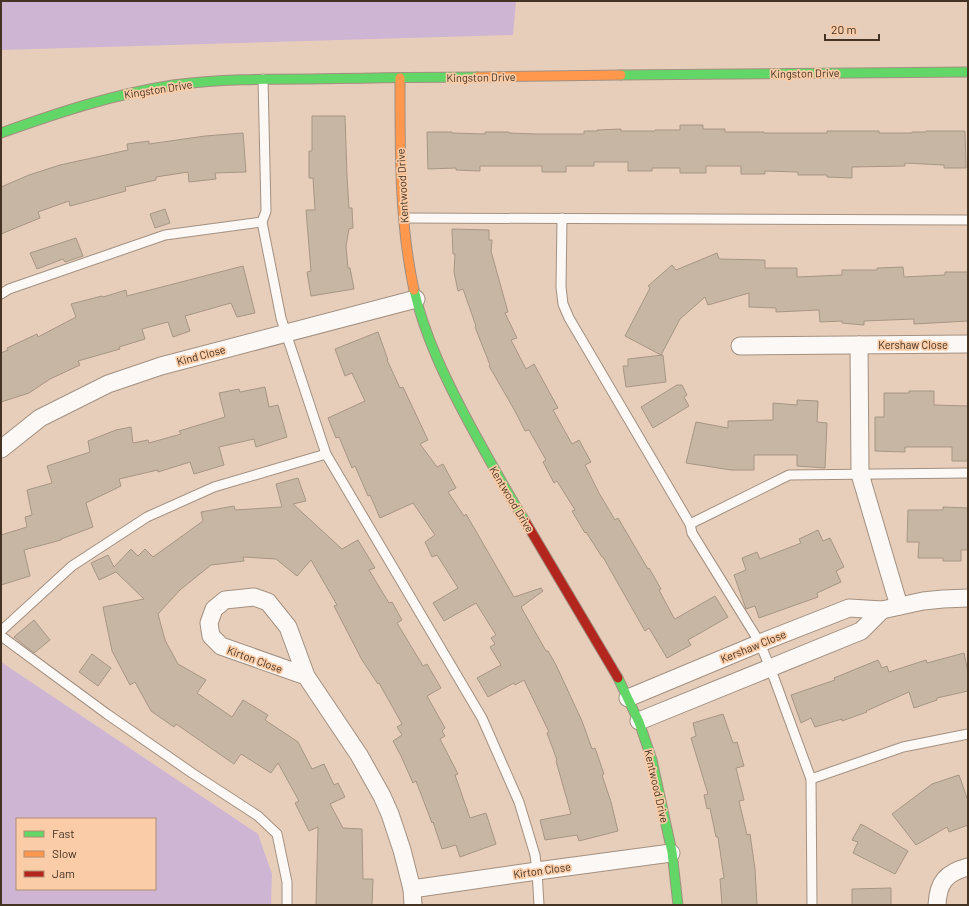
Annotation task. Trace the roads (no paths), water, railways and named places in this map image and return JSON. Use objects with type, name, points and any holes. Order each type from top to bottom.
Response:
[{"type":"street","name":"Kingston Drive","points":[[1,133],[40,118],[110,97],[164,86],[263,79],[968,72]]},
{"type":"street","name":"Kentwood Drive","points":[[400,78],[400,185],[402,218],[410,273],[416,299],[432,350],[482,448],[615,671],[639,721],[652,757],[665,818],[677,884],[678,905]]},
{"type":"street","name":"Kind Close","points":[[1,449],[40,418],[108,384],[161,366],[416,299]]},
{"type":"street","name":"Kershaw Close","points":[[740,346],[968,344]]},
{"type":"street","points":[[859,345],[860,474],[899,606]]},
{"type":"street","name":"Kirton Close","points":[[306,676],[221,646],[211,636],[209,622],[214,609],[225,600],[254,597],[268,602],[288,627],[306,676],[348,739],[376,785],[396,832],[413,897],[537,870],[671,853]]},
{"type":"street","name":"Kershaw Close","points":[[628,698],[849,608],[882,610],[923,601],[968,598]]},
{"type":"street","points":[[639,721],[861,631],[882,610]]},
{"type":"street","points":[[938,905],[939,890],[950,873],[968,867]]},
{"type":"lane","points":[[263,79],[266,212],[262,222],[281,318],[326,454],[482,718],[519,802],[535,855],[539,905]]},
{"type":"lane","points":[[402,218],[968,220]]},
{"type":"lane","points":[[562,218],[561,288],[563,304],[569,318],[690,524],[692,532],[760,643],[811,779],[812,905]]},
{"type":"lane","points":[[1,294],[9,289],[165,235],[262,222]]},
{"type":"lane","points":[[1,631],[72,566],[148,517],[214,488],[326,454]]},
{"type":"lane","points":[[690,524],[790,475],[968,473]]},
{"type":"lane","points":[[1,636],[107,714],[192,773],[258,816],[277,834],[287,882],[287,905]]},
{"type":"lane","points":[[811,779],[903,747],[968,734]]}]
